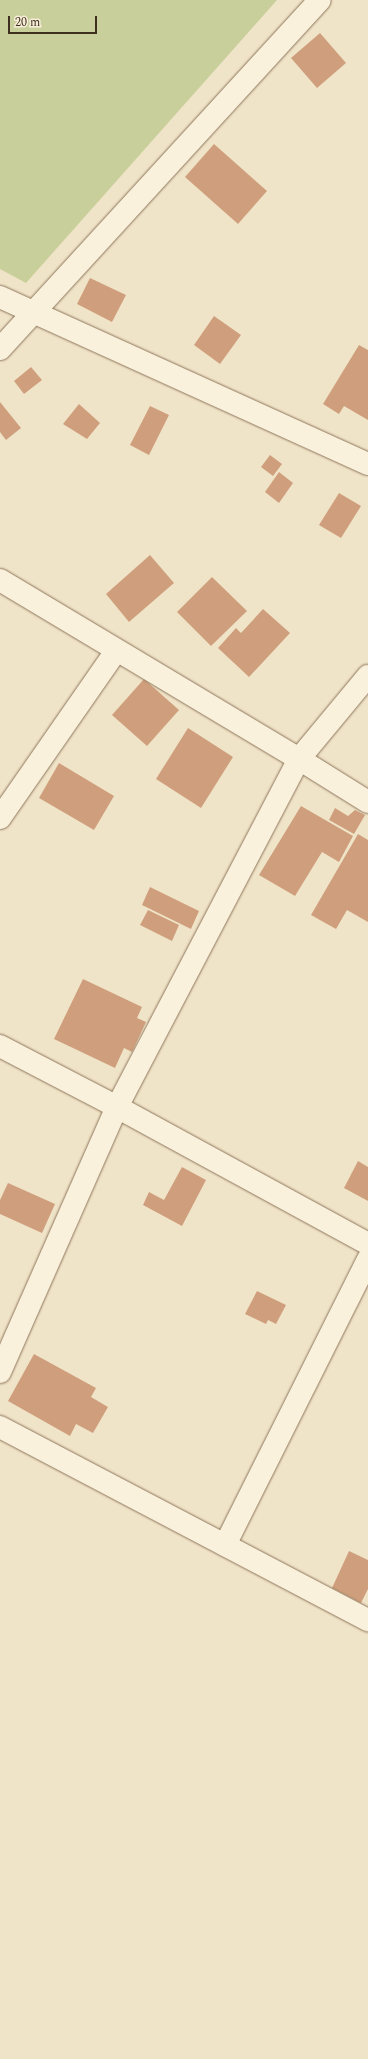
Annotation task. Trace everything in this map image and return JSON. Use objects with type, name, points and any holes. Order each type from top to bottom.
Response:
[{"type":"street","points":[[0,350],[320,0]]},
{"type":"street","points":[[0,297],[368,464]]},
{"type":"street","points":[[0,580],[368,802]]},
{"type":"street","points":[[0,818],[116,651]]},
{"type":"street","points":[[0,1372],[117,1106],[299,759],[368,676]]},
{"type":"street","points":[[0,1046],[117,1106],[368,1244]]},
{"type":"street","points":[[225,1546],[368,1259]]},
{"type":"street","points":[[0,1427],[368,1620]]},
{"type":"green space","points":[[0,0],[277,0],[26,283],[0,269]]},
{"type":"building","points":[[320,33],[346,63],[317,88],[291,58]]},
{"type":"building","points":[[214,144],[267,191],[238,224],[185,177]]},
{"type":"building","points":[[90,278],[126,295],[112,322],[77,304]]},
{"type":"building","points":[[214,316],[241,335],[220,364],[194,345]]},
{"type":"building","points":[[359,345],[368,350],[368,420],[344,406],[339,414],[323,404]]},
{"type":"building","points":[[31,367],[42,380],[24,394],[14,381]]},
{"type":"building","points":[[0,402],[21,428],[6,440],[0,432]]},
{"type":"building","points":[[79,404],[100,423],[87,439],[63,424]]},
{"type":"building","points":[[150,406],[169,415],[149,455],[130,445]]},
{"type":"building","points":[[270,455],[282,464],[273,476],[261,467]]},
{"type":"building","points":[[279,472],[293,483],[279,503],[265,492]]},
{"type":"building","points":[[339,493],[361,506],[341,538],[319,525]]},
{"type":"building","points":[[150,555],[174,583],[129,622],[106,594]]},
{"type":"building","points":[[212,577],[247,611],[211,646],[177,612]]},
{"type":"building","points":[[263,609],[290,633],[249,677],[218,648],[236,628],[241,633]]},
{"type":"building","points":[[144,679],[179,710],[147,746],[112,715]]},
{"type":"building","points":[[188,728],[233,757],[201,808],[156,779]]},
{"type":"building","points":[[59,763],[114,796],[94,830],[39,798]]},
{"type":"building","points":[[301,806],[353,836],[339,862],[322,852],[295,896],[259,875]]},
{"type":"building","points":[[335,808],[348,816],[355,810],[365,815],[354,834],[329,820]]},
{"type":"building","points":[[358,834],[368,840],[368,922],[347,910],[336,929],[311,915]]},
{"type":"building","points":[[150,887],[199,911],[191,929],[142,905]]},
{"type":"building","points":[[148,910],[179,925],[172,941],[140,925]]},
{"type":"building","points":[[83,979],[142,1007],[137,1018],[146,1022],[132,1052],[124,1048],[115,1068],[54,1039]]},
{"type":"building","points":[[358,1161],[368,1167],[368,1201],[344,1188]]},
{"type":"building","points":[[182,1167],[206,1180],[182,1226],[143,1205],[149,1192],[164,1200]]},
{"type":"building","points":[[8,1183],[55,1204],[42,1233],[0,1214],[0,1200]]},
{"type":"building","points":[[257,1291],[286,1305],[276,1324],[268,1320],[266,1324],[245,1314]]},
{"type":"building","points":[[34,1354],[96,1388],[91,1397],[108,1407],[93,1433],[76,1424],[70,1436],[8,1401]]},
{"type":"building","points":[[349,1551],[368,1560],[368,1589],[361,1603],[332,1588]]}]
